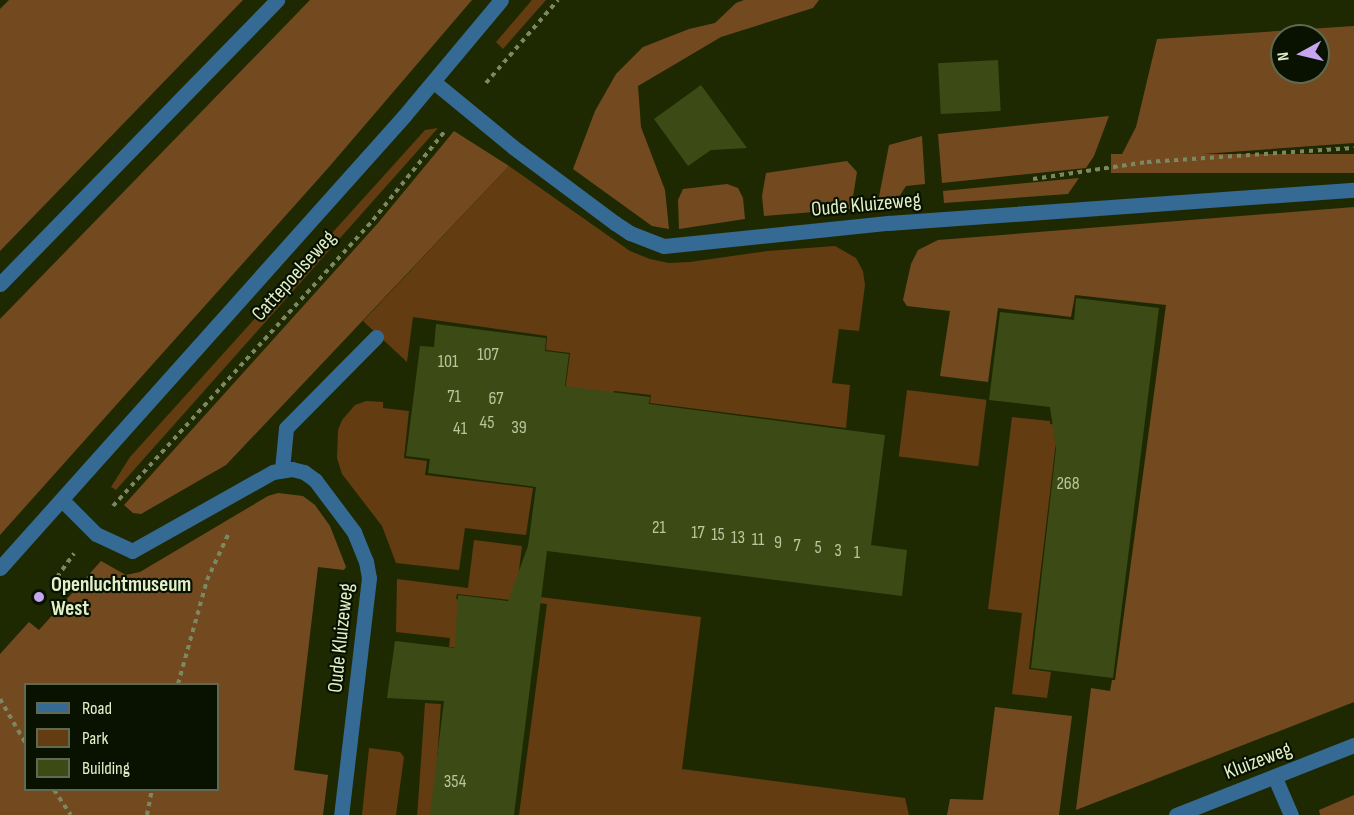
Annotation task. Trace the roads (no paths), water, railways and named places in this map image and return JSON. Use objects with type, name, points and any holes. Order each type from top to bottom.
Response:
[{"type":"street","points":[[0,284],[277,0]]},
{"type":"street","name":"Cattepoelseweg","points":[[0,568],[434,82],[501,0]]},
{"type":"street","name":"Oude Kluizeweg","points":[[434,82],[464,108],[615,223],[640,237],[664,246],[888,223],[1354,190]]},
{"type":"street","points":[[62,500],[93,530],[125,549],[137,549],[282,469],[286,428],[376,337]]},
{"type":"street","name":"Oude Kluizeweg","points":[[282,469],[304,472],[315,480],[354,532],[366,561],[369,578],[341,815]]},
{"type":"street","name":"Kluizeweg","points":[[1176,815],[1354,745]]},
{"type":"street","points":[[1275,778],[1291,815]]},
{"type":"place","name":"Openluchtmuseum West","points":[[39,597]]}]
